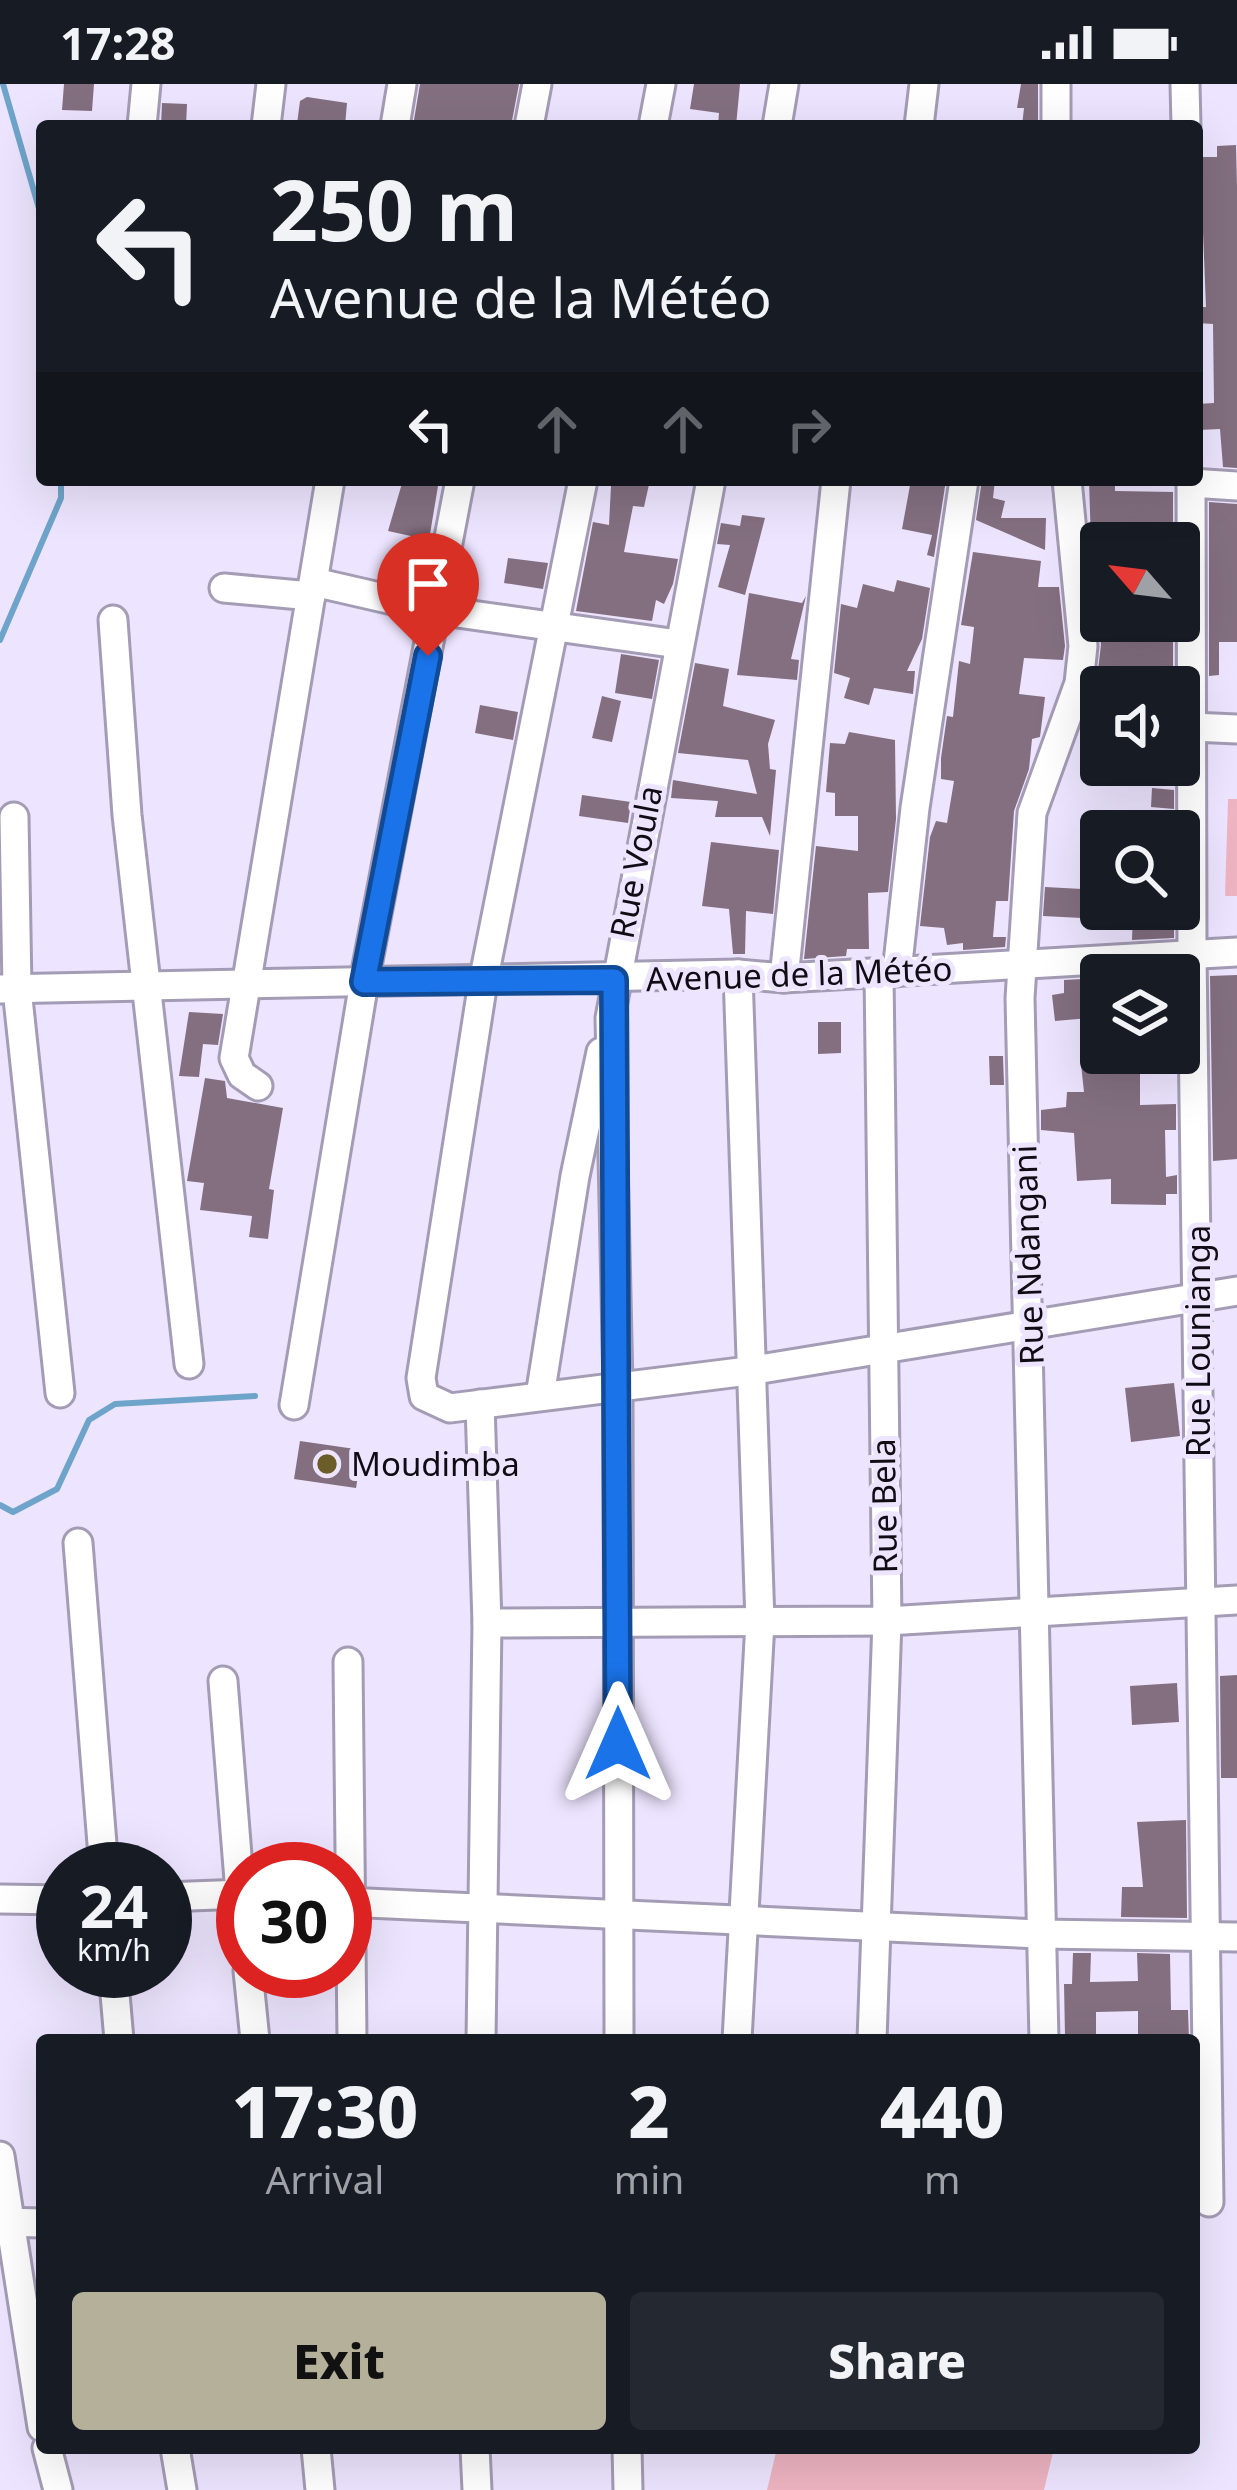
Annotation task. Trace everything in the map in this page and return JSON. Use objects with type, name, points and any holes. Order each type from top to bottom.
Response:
[{"type":"street","points":[[143,120],[146,84]]},
{"type":"street","points":[[267,120],[271,84]]},
{"type":"street","points":[[396,120],[402,84]]},
{"type":"street","points":[[530,120],[538,84]]},
{"type":"street","points":[[654,120],[662,84]]},
{"type":"street","points":[[778,120],[784,84]]},
{"type":"street","points":[[920,120],[924,84]]},
{"type":"street","points":[[1056,84],[1056,120]]},
{"type":"street","points":[[1185,84],[1186,120]]},
{"type":"street","points":[[1203,483],[1237,486]]},
{"type":"street","points":[[258,1086],[242,1076],[235,1058],[330,486]]},
{"type":"street","points":[[294,1405],[364,982],[459,486]]},
{"type":"street","points":[[582,486],[483,982],[422,1378],[429,1401],[449,1408],[748,1371],[1237,1291]]},
{"type":"street","name":"Rue Voula","points":[[619,2034],[618,1386],[610,1018],[710,486]]},
{"type":"street","points":[[784,978],[835,486]]},
{"type":"street","name":"Rue Bela","points":[[872,2034],[887,1621],[880,1350],[888,972],[963,486]]},
{"type":"street","name":"Rue Ndangani","points":[[1044,2034],[1022,967],[1031,813],[1079,683],[1083,646],[1068,486]]},
{"type":"street","name":"Rue Lounianga","points":[[1191,486],[1192,666]]},
{"type":"street","points":[[224,588],[312,589],[678,644]]},
{"type":"street","points":[[113,620],[127,815],[189,1364]]},
{"type":"street","points":[[1200,727],[1237,729]]},
{"type":"street","name":"Rue Lounianga","points":[[1192,786],[1192,954]]},
{"type":"street","points":[[14,817],[9,989],[60,1393]]},
{"type":"street","name":"Avenue de la Météo","points":[[1192,954],[1237,952]]},
{"type":"street","name":"Avenue de la Météo","points":[[9,989],[738,974],[784,978],[1080,963]]},
{"type":"street","points":[[737,2034],[760,1622],[738,974]]},
{"type":"street","points":[[540,1396],[582,1138],[610,1018]]},
{"type":"street","name":"Rue Lounianga","points":[[1194,1074],[1198,1601],[1213,2202]]},
{"type":"street","points":[[480,1404],[487,1623],[481,2034]]},
{"type":"street","points":[[77,1543],[102,1842]]},
{"type":"street","points":[[487,1623],[887,1621],[1237,1600]]},
{"type":"street","points":[[348,1662],[349,1842]]},
{"type":"street","points":[[223,1681],[237,1842]]},
{"type":"street","points":[[0,1899],[36,1900]]},
{"type":"street","points":[[372,1903],[1040,1934],[1237,1937]]},
{"type":"street","points":[[115,1998],[118,2034]]},
{"type":"street","points":[[251,1998],[254,2034]]},
{"type":"street","points":[[351,1998],[352,2034]]},
{"type":"street","points":[[0,2156],[3,2222],[36,2395]]},
{"type":"street","points":[[3,2222],[36,2223]]},
{"type":"street","points":[[49,2454],[58,2490]]},
{"type":"street","points":[[176,2454],[182,2490]]},
{"type":"street","points":[[317,2454],[320,2490]]},
{"type":"street","points":[[476,2454],[476,2490]]},
{"type":"street","points":[[627,2454],[628,2490]]},
{"type":"shaded area","points":[[1228,799],[1237,799],[1237,896],[1225,896]]},
{"type":"shaded area","points":[[776,2454],[1053,2454],[1044,2490],[767,2490]]},
{"type":"building","points":[[64,84],[94,84],[92,111],[62,110]]},
{"type":"building","points":[[420,84],[519,84],[512,120],[414,120]]},
{"type":"building","points":[[694,84],[740,84],[737,120],[718,120],[719,113],[690,109]]},
{"type":"building","points":[[1021,84],[1038,84],[1038,120],[1023,120],[1024,108],[1017,108]]},
{"type":"building","points":[[307,97],[347,103],[346,120],[298,120],[300,101]]},
{"type":"building","points":[[162,103],[187,104],[186,120],[161,120]]},
{"type":"building","points":[[1236,145],[1237,468],[1223,467],[1220,429],[1203,430],[1203,404],[1214,403],[1213,324],[1203,323],[1203,157],[1217,157],[1217,146]]},
{"type":"building","points":[[401,486],[438,486],[429,540],[388,531]]},
{"type":"building","points":[[611,486],[649,486],[644,507],[633,506],[624,552],[678,559],[673,584],[664,604],[656,600],[652,621],[576,611],[593,522],[609,525]]},
{"type":"building","points":[[910,486],[945,486],[934,557],[927,555],[932,535],[902,529]]},
{"type":"building","points":[[981,486],[994,486],[993,498],[1005,501],[1001,518],[1046,518],[1045,550],[976,520]]},
{"type":"building","points":[[1089,486],[1173,492],[1173,522],[1090,522]]},
{"type":"building","points":[[1209,502],[1237,504],[1237,642],[1219,642],[1219,675],[1209,676]]},
{"type":"building","points":[[742,515],[765,518],[745,595],[718,587],[730,545],[717,544],[721,523],[740,526]]},
{"type":"building","points":[[973,552],[1041,561],[1038,587],[1059,587],[1065,646],[1063,660],[1024,658],[1019,694],[1045,697],[1040,737],[1032,739],[1029,769],[1014,811],[1008,901],[996,901],[993,937],[1006,937],[1005,947],[963,950],[963,943],[947,945],[944,928],[920,926],[930,837],[936,821],[947,823],[954,781],[941,779],[941,758],[947,716],[953,717],[959,661],[970,664],[974,627],[961,625]]},
{"type":"building","points":[[508,558],[548,563],[543,589],[504,583]]},
{"type":"building","points":[[897,580],[930,588],[922,639],[907,671],[915,671],[913,694],[874,688],[869,705],[844,698],[850,678],[834,673],[841,604],[857,608],[863,584],[894,592]]},
{"type":"building","points":[[749,593],[802,603],[806,596],[791,659],[799,660],[797,680],[737,675]]},
{"type":"building","points":[[1173,642],[1173,666],[1098,666],[1101,645]]},
{"type":"building","points":[[621,654],[659,660],[652,699],[615,693]]},
{"type":"building","points":[[695,663],[729,669],[723,706],[775,720],[768,744],[770,769],[776,770],[770,836],[762,817],[715,817],[718,801],[671,798],[673,780],[757,794],[748,760],[678,753]]},
{"type":"building","points":[[602,696],[621,701],[612,742],[592,738]]},
{"type":"building","points":[[480,705],[518,712],[513,740],[475,733]]},
{"type":"building","points":[[849,732],[895,740],[896,819],[888,892],[868,893],[869,949],[804,959],[816,846],[858,851],[858,816],[835,816],[835,793],[826,792],[830,743],[845,744]]},
{"type":"building","points":[[1152,788],[1174,790],[1174,809],[1151,807]]},
{"type":"building","points":[[582,795],[631,802],[628,823],[579,816]]},
{"type":"building","points":[[711,842],[779,850],[773,914],[746,911],[745,954],[733,954],[729,909],[702,906]]},
{"type":"building","points":[[1045,887],[1080,889],[1080,918],[1043,916]]},
{"type":"building","points":[[1132,930],[1174,930],[1174,938],[1132,940]]},
{"type":"building","points":[[1237,975],[1237,1159],[1213,1161],[1210,976]]},
{"type":"building","points":[[1080,979],[1080,1019],[1055,1021],[1052,995],[1064,993],[1064,980]]},
{"type":"building","points":[[189,1012],[223,1014],[218,1045],[203,1044],[199,1077],[179,1076]]},
{"type":"building","points":[[818,1022],[841,1022],[841,1053],[818,1054]]},
{"type":"building","points":[[989,1056],[1003,1056],[1004,1085],[990,1085]]},
{"type":"building","points":[[1082,1074],[1140,1074],[1140,1105],[1176,1104],[1176,1130],[1165,1130],[1166,1177],[1177,1175],[1177,1194],[1166,1194],[1166,1205],[1111,1204],[1111,1179],[1077,1181],[1074,1133],[1041,1130],[1041,1110],[1066,1107],[1067,1092],[1084,1092]]},
{"type":"building","points":[[205,1078],[225,1081],[227,1098],[283,1108],[269,1189],[274,1190],[268,1239],[249,1237],[252,1216],[200,1210],[204,1183],[187,1181]]},
{"type":"building","points":[[1174,1383],[1180,1436],[1131,1442],[1125,1388]]},
{"type":"building","points":[[300,1441],[362,1450],[356,1488],[294,1479]]},
{"type":"building","points":[[1237,1675],[1237,1778],[1221,1778],[1220,1676]]},
{"type":"building","points":[[1177,1683],[1179,1722],[1132,1725],[1130,1686]]},
{"type":"building","points":[[1186,1820],[1187,1918],[1121,1917],[1122,1887],[1143,1887],[1137,1822]]},
{"type":"building","points":[[1073,1953],[1091,1953],[1090,1982],[1138,1981],[1137,1953],[1170,1954],[1171,2010],[1188,2010],[1189,2034],[1138,2034],[1138,2011],[1096,2012],[1096,2034],[1065,2034],[1064,1984],[1072,1984]]},
{"type":"waterway","points":[[3,84],[36,198]]},
{"type":"waterway","points":[[0,640],[61,498],[61,486]]},
{"type":"waterway","points":[[0,1505],[13,1512],[57,1489],[89,1420],[115,1404],[255,1396]]},
{"type":"place","name":"Moudimba","points":[[327,1464]]},
{"type":"route","points":[[428,656],[364,982],[614,980],[610,1018],[618,1386],[618,1744]]}]
